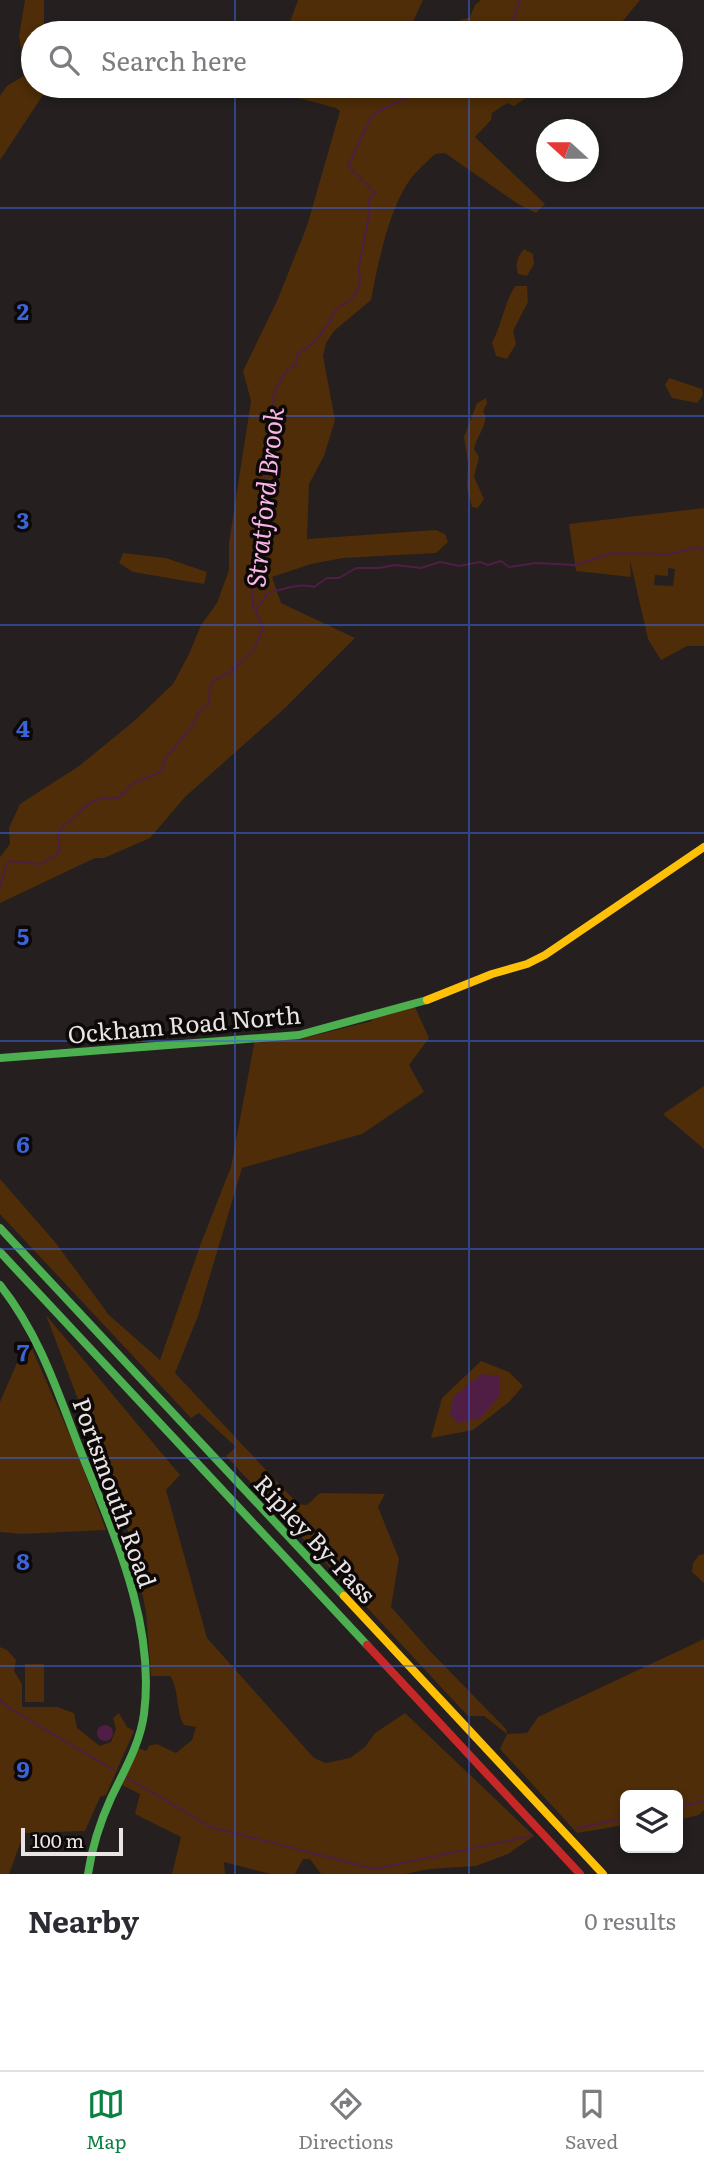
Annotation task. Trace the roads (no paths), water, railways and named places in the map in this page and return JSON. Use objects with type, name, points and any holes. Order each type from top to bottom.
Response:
[{"type":"main road","name":"Ockham Road North","points":[[0,1058],[299,1035],[414,1005],[545,955],[704,847]]},
{"type":"main road","name":"Ripley By-Pass","points":[[0,1228],[603,1874]]},
{"type":"main road","name":"Ripley By-Pass","points":[[0,1252],[580,1874]]},
{"type":"main road","name":"Portsmouth Road","points":[[0,1285],[27,1323],[48,1362],[113,1531],[131,1588],[142,1638],[146,1692],[143,1719],[126,1767],[99,1825],[88,1874]]},
{"type":"waterway","name":"Stratford Brook","points":[[512,21],[520,0]]},
{"type":"waterway","name":"Stratford Brook","points":[[0,887],[6,865],[11,861],[40,864],[57,854],[62,826],[86,806],[98,800],[118,798],[134,783],[161,772],[164,760],[193,725],[199,711],[209,704],[210,688],[214,680],[229,673],[254,649],[263,628],[253,604],[252,589],[248,584],[250,567],[260,562],[257,518],[268,457],[266,439],[274,423],[275,391],[286,371],[296,364],[297,354],[311,345],[330,322],[335,310],[353,298],[360,283],[359,267],[370,209],[368,201],[375,193],[348,166],[372,115],[405,98]]},
{"type":"waterway","points":[[257,608],[269,592],[297,586],[314,587],[327,578],[339,578],[356,568],[395,565],[421,568],[440,562],[459,566],[480,562],[488,565],[501,561],[509,567],[536,563],[574,565],[613,553],[670,554],[699,547],[704,551]]},
{"type":"waterway","points":[[0,1699],[7,1707],[114,1770]]},
{"type":"waterway","points":[[126,1777],[211,1827],[374,1869],[531,1836]]},
{"type":"waterway","points":[[683,1806],[704,1801]]},
{"type":"waterway","points":[[578,1828],[620,1819]]}]
